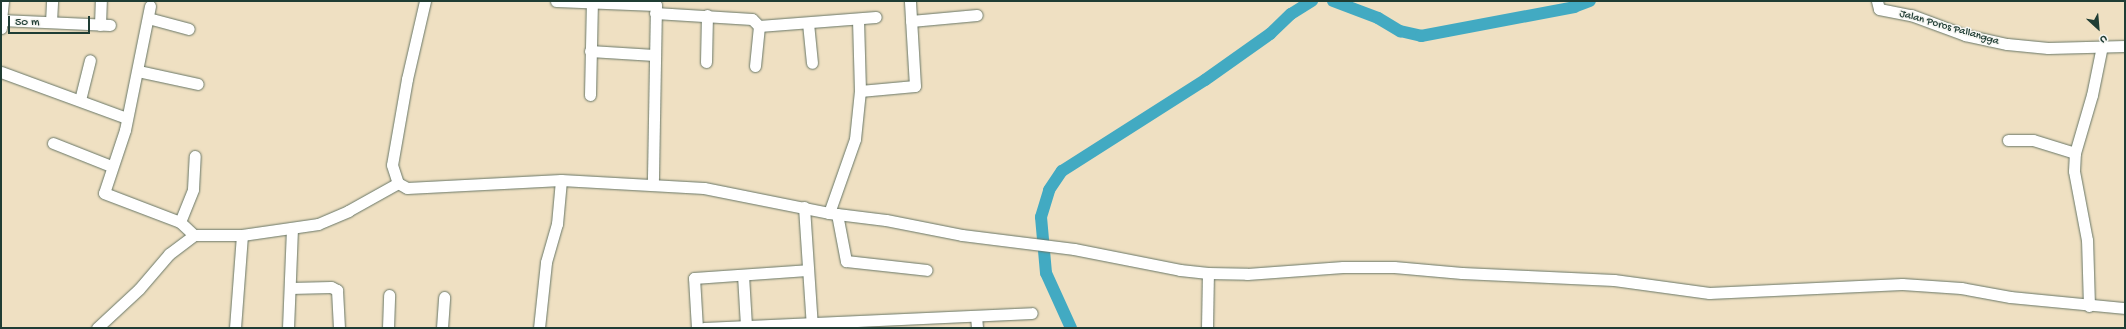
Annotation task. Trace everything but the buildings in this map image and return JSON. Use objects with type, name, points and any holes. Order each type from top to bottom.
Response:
[{"type":"street","points":[[1,28],[2,1]]},
{"type":"street","points":[[51,22],[52,1]]},
{"type":"street","points":[[2,20],[105,25],[101,1]]},
{"type":"street","points":[[425,1],[407,79],[392,165],[398,182],[406,188],[562,180],[704,188],[833,213],[886,220],[962,235],[1054,246],[1208,273],[1247,274],[1343,267],[1394,266],[1462,273],[1614,280],[1709,293],[1902,284],[1961,288],[2010,297],[2089,306],[2125,308]]},
{"type":"street","points":[[556,1],[656,5],[653,184]]},
{"type":"street","points":[[860,91],[915,86],[910,1]]},
{"type":"street","name":"Jalan Poros Pallangga","points":[[1877,1],[1879,9],[1911,15],[1989,41],[2048,48],[2125,46]]},
{"type":"street","points":[[588,2],[590,95]]},
{"type":"street","points":[[150,6],[128,118],[111,166],[104,193],[180,222],[194,235]]},
{"type":"street","points":[[655,13],[707,15],[752,19],[759,26],[876,17]]},
{"type":"street","points":[[706,62],[707,15]]},
{"type":"street","points":[[911,21],[977,16]]},
{"type":"street","points":[[148,18],[189,29]]},
{"type":"street","points":[[858,19],[860,91],[856,139],[833,213],[846,261],[927,270]]},
{"type":"street","points":[[808,22],[812,63]]},
{"type":"street","points":[[755,66],[759,26]]},
{"type":"street","points":[[2089,306],[2088,240],[2075,190],[2075,153],[2092,95],[2102,46]]},
{"type":"street","points":[[590,51],[654,55]]},
{"type":"street","points":[[80,100],[90,60]]},
{"type":"street","points":[[138,71],[198,84]]},
{"type":"street","points":[[1,72],[128,118]]},
{"type":"street","points":[[2008,140],[2033,140],[2075,153]]},
{"type":"street","points":[[53,143],[111,166]]},
{"type":"street","points":[[180,222],[192,189],[195,156]]},
{"type":"street","points":[[539,328],[546,262],[558,219],[562,180]]},
{"type":"street","points":[[98,328],[139,289],[169,254],[194,235],[242,235],[318,224],[398,182]]},
{"type":"street","points":[[804,207],[807,270],[812,325]]},
{"type":"street","points":[[288,328],[292,228]]},
{"type":"street","points":[[236,328],[242,235]]},
{"type":"street","points":[[697,328],[694,278],[807,270]]},
{"type":"street","points":[[1207,328],[1208,273]]},
{"type":"street","points":[[743,275],[746,325]]},
{"type":"street","points":[[290,288],[331,287],[338,290],[338,328]]},
{"type":"street","points":[[388,328],[389,295]]},
{"type":"street","points":[[442,328],[444,297]]},
{"type":"street","points":[[704,328],[746,325],[924,324],[976,316],[1032,313]]},
{"type":"street","points":[[976,316],[977,328]]},
{"type":"waterway","points":[[1071,328],[1046,273],[1041,217],[1049,190],[1062,171],[1205,80],[1270,34],[1291,14],[1312,1]]},
{"type":"waterway","points":[[1333,1],[1378,18],[1400,31],[1421,36],[1574,7],[1590,1]]}]
